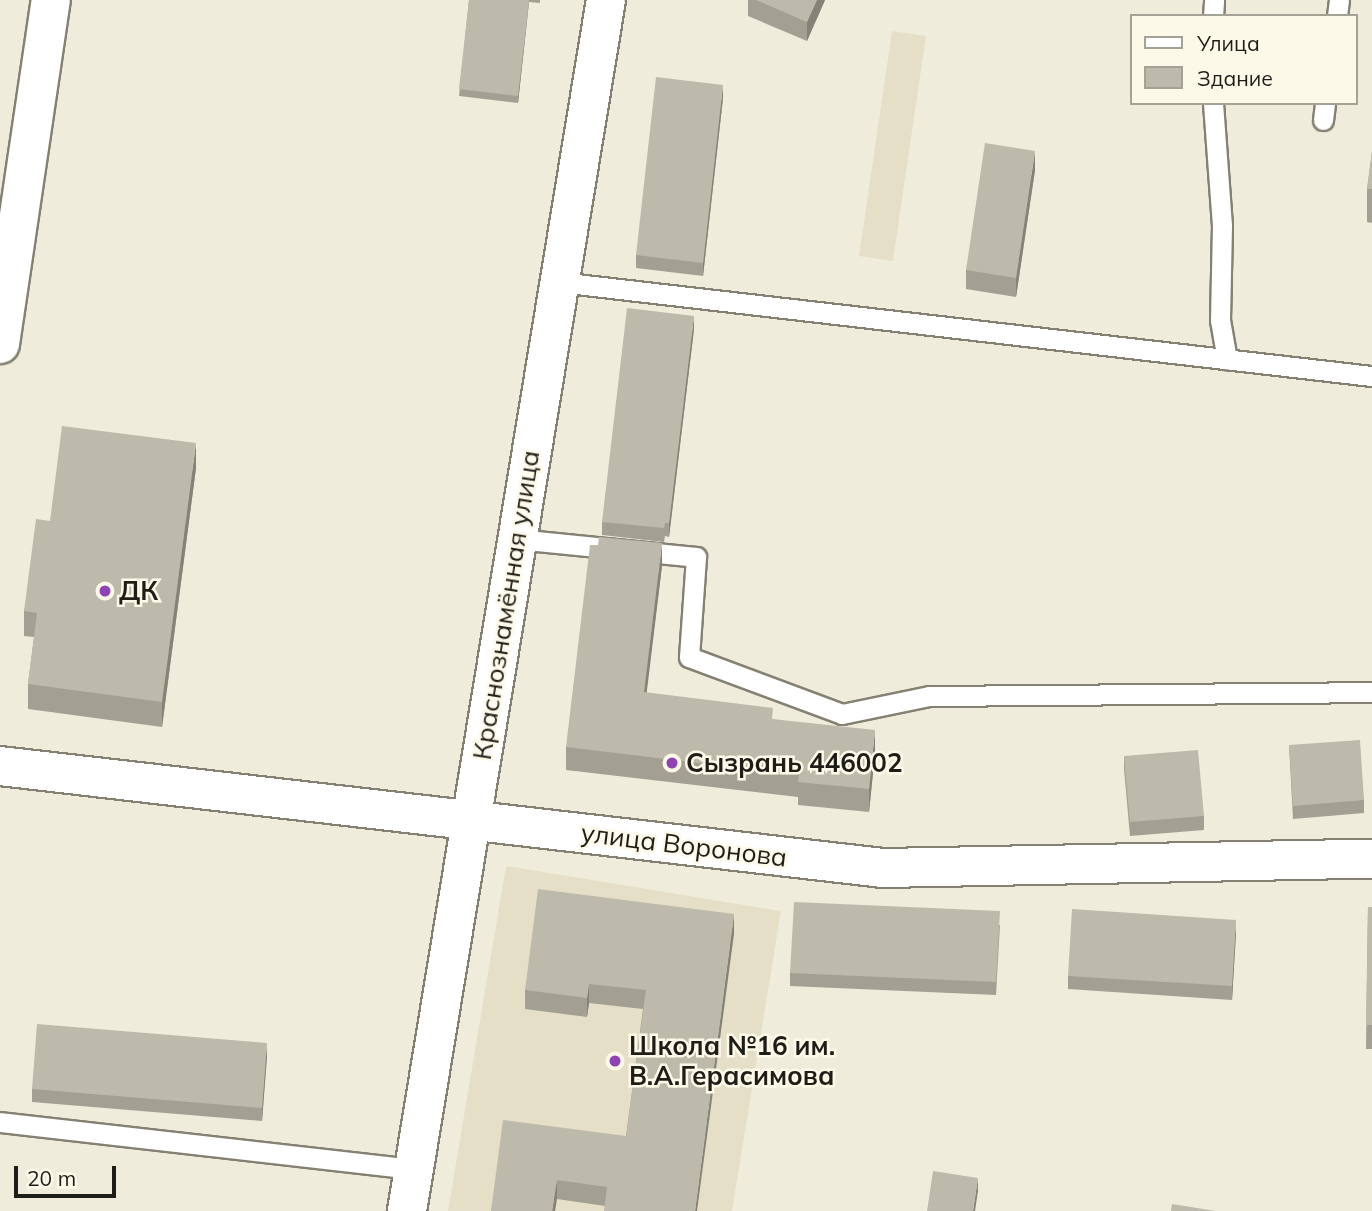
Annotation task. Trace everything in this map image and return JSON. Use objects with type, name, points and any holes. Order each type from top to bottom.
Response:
[{"type":"street","points":[[0,345],[51,0]]},
{"type":"street","name":"Краснознамённая улица","points":[[407,1211],[606,0]]},
{"type":"street","name":"улица Воронова","points":[[0,766],[883,868],[1372,859]]},
{"type":"lane","points":[[1213,105],[1222,225],[1220,320],[1227,359]]},
{"type":"lane","points":[[559,282],[1372,376]]},
{"type":"lane","points":[[516,539],[696,557],[689,657],[842,714],[929,696],[1372,692]]},
{"type":"lane","points":[[0,1122],[414,1169]]},
{"type":"shaded area","points":[[892,31],[926,36],[893,261],[859,256]]},
{"type":"shaded area","name":"Школа №16 им. В.А.Герасимова","points":[[506,866],[781,911],[732,1211],[448,1211]]},
{"type":"building","points":[[469,0],[529,0],[518,96],[459,89]]},
{"type":"building","points":[[756,0],[817,0],[807,22]]},
{"type":"building","points":[[656,77],[723,85],[703,263],[636,255]]},
{"type":"building","points":[[985,143],[1035,151],[1016,278],[966,270]]},
{"type":"building","points":[[1372,152],[1372,189],[1367,189]]},
{"type":"building","points":[[627,308],[694,316],[669,523],[665,523],[664,528],[602,522]]},
{"type":"building","name":"ДК","points":[[62,426],[196,443],[162,702],[28,684],[37,613],[24,611],[36,519],[50,521]]},
{"type":"building","points":[[599,537],[662,543],[644,692],[773,708],[772,719],[875,730],[869,789],[798,782],[799,775],[566,747],[590,545],[598,545]]},
{"type":"building","points":[[1360,740],[1364,800],[1293,806],[1289,745]]},
{"type":"building","points":[[1198,750],[1204,816],[1130,822],[1124,756]]},
{"type":"building","points":[[538,889],[734,914],[695,1211],[604,1211],[607,1187],[557,1180],[552,1211],[491,1211],[503,1120],[626,1136],[646,990],[589,984],[587,998],[525,990]]},
{"type":"building","points":[[794,902],[1000,911],[996,982],[790,973]]},
{"type":"building","points":[[1368,907],[1372,907],[1372,1025],[1366,1025]]},
{"type":"building","points":[[1072,909],[1236,920],[1232,986],[1068,976]]},
{"type":"building","points":[[37,1024],[267,1043],[262,1108],[32,1089]]},
{"type":"building","points":[[933,1171],[978,1178],[973,1211],[927,1211]]},
{"type":"building","points":[[1172,1204],[1216,1211],[1171,1211]]},
{"type":"place","name":"ДК","points":[[105,591]]},
{"type":"place","name":"Сызрань 446002","points":[[672,763]]},
{"type":"place","name":"Школа №16 им. В.А.Герасимова","points":[[615,1061]]}]
